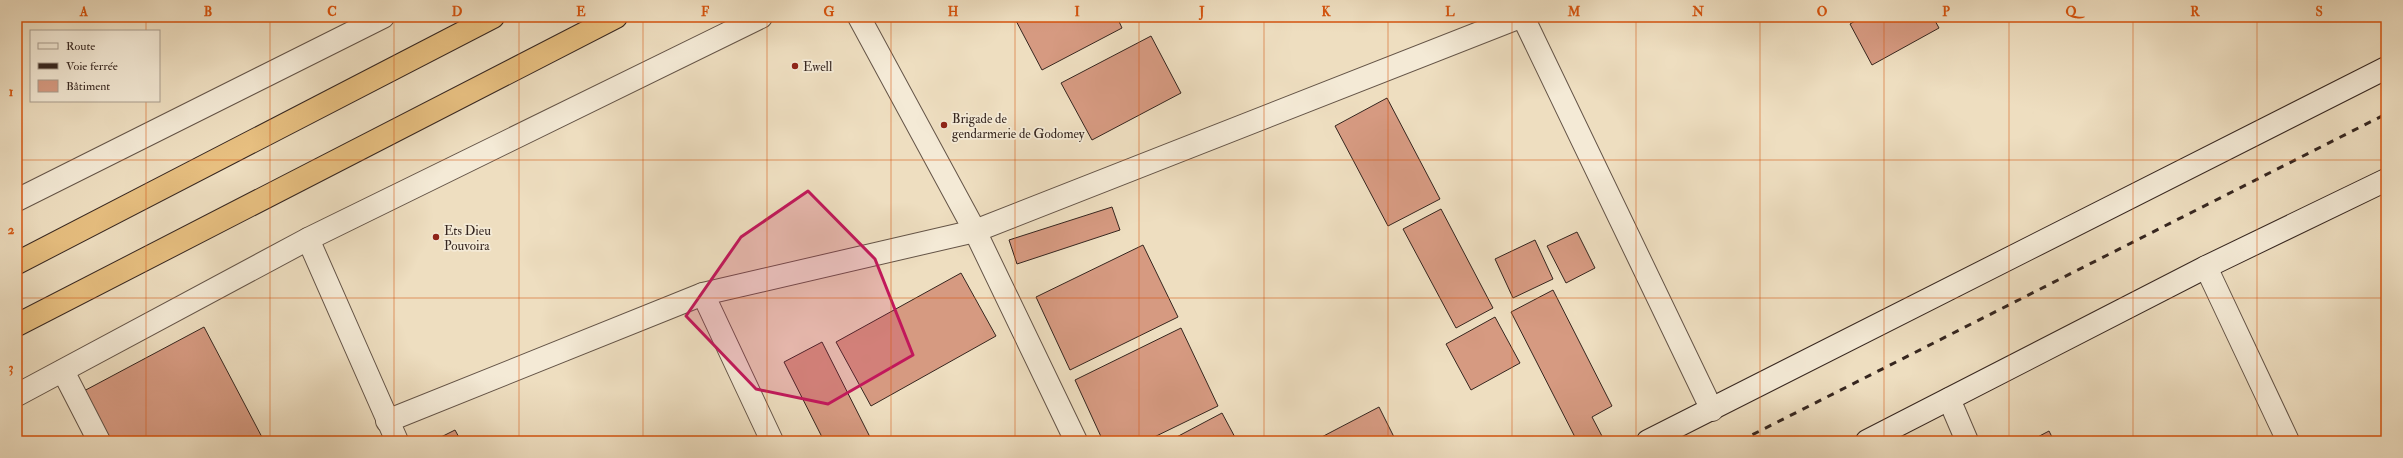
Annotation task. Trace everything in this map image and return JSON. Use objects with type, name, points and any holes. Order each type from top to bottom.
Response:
[{"type":"highway","points":[[17,263],[494,17]]},
{"type":"highway","points":[[17,325],[616,17]]},
{"type":"street","points":[[17,200],[383,17]]},
{"type":"street","points":[[17,395],[308,239],[761,17]]},
{"type":"street","points":[[859,17],[975,231],[1076,441]]},
{"type":"street","points":[[387,421],[703,294],[975,231],[1522,17],[1712,410]]},
{"type":"street","points":[[1648,441],[1712,410],[2386,68]]},
{"type":"street","points":[[1867,441],[2206,267],[2386,180]]},
{"type":"street","points":[[308,239],[397,441]]},
{"type":"street","points":[[2206,267],[2288,441]]},
{"type":"street","points":[[703,294],[772,441]]},
{"type":"street","points":[[63,371],[99,441]]},
{"type":"street","points":[[1948,399],[1967,441]]},
{"type":"highlighted area","points":[[808,191],[875,259],[913,355],[828,404],[756,389],[686,316],[741,237]]},
{"type":"building","points":[[1014,17],[1117,17],[1122,28],[1042,70]]},
{"type":"building","points":[[1862,17],[1933,17],[1939,28],[1872,65],[1850,24]]},
{"type":"building","points":[[1151,36],[1181,93],[1092,140],[1061,83]]},
{"type":"building","points":[[1387,98],[1440,199],[1388,226],[1335,126]]},
{"type":"building","points":[[1112,207],[1120,230],[1017,264],[1009,240]]},
{"type":"building","points":[[1441,209],[1493,308],[1456,328],[1403,229]]},
{"type":"building","points":[[1577,232],[1595,268],[1566,283],[1547,246]]},
{"type":"building","points":[[1535,240],[1553,279],[1513,298],[1495,259]]},
{"type":"building","points":[[1143,245],[1178,317],[1070,370],[1036,297]]},
{"type":"building","points":[[961,273],[996,336],[871,406],[836,342]]},
{"type":"building","points":[[1553,290],[1612,406],[1592,417],[1603,438],[1598,441],[1577,441],[1511,312]]},
{"type":"building","points":[[1495,317],[1520,363],[1471,390],[1446,344]]},
{"type":"building","points":[[204,327],[264,441],[108,441],[82,392]]},
{"type":"building","points":[[1181,328],[1218,406],[1146,441],[1103,441],[1075,380]]},
{"type":"building","points":[[822,342],[872,441],[824,441],[784,362]]},
{"type":"building","points":[[1379,407],[1396,441],[1314,441]]},
{"type":"building","points":[[1222,413],[1237,441],[1169,441]]},
{"type":"building","points":[[455,430],[461,441],[433,441]]},
{"type":"building","points":[[2049,431],[2054,441],[2030,441]]},
{"type":"railway","points":[[1740,441],[2386,114]]},
{"type":"place","name":"Ewell","points":[[795,66]]},
{"type":"place","name":"Brigade de gendarmerie de Godomey","points":[[944,125]]},
{"type":"place","name":"Ets Dieu Pouvoira","points":[[436,237]]}]
